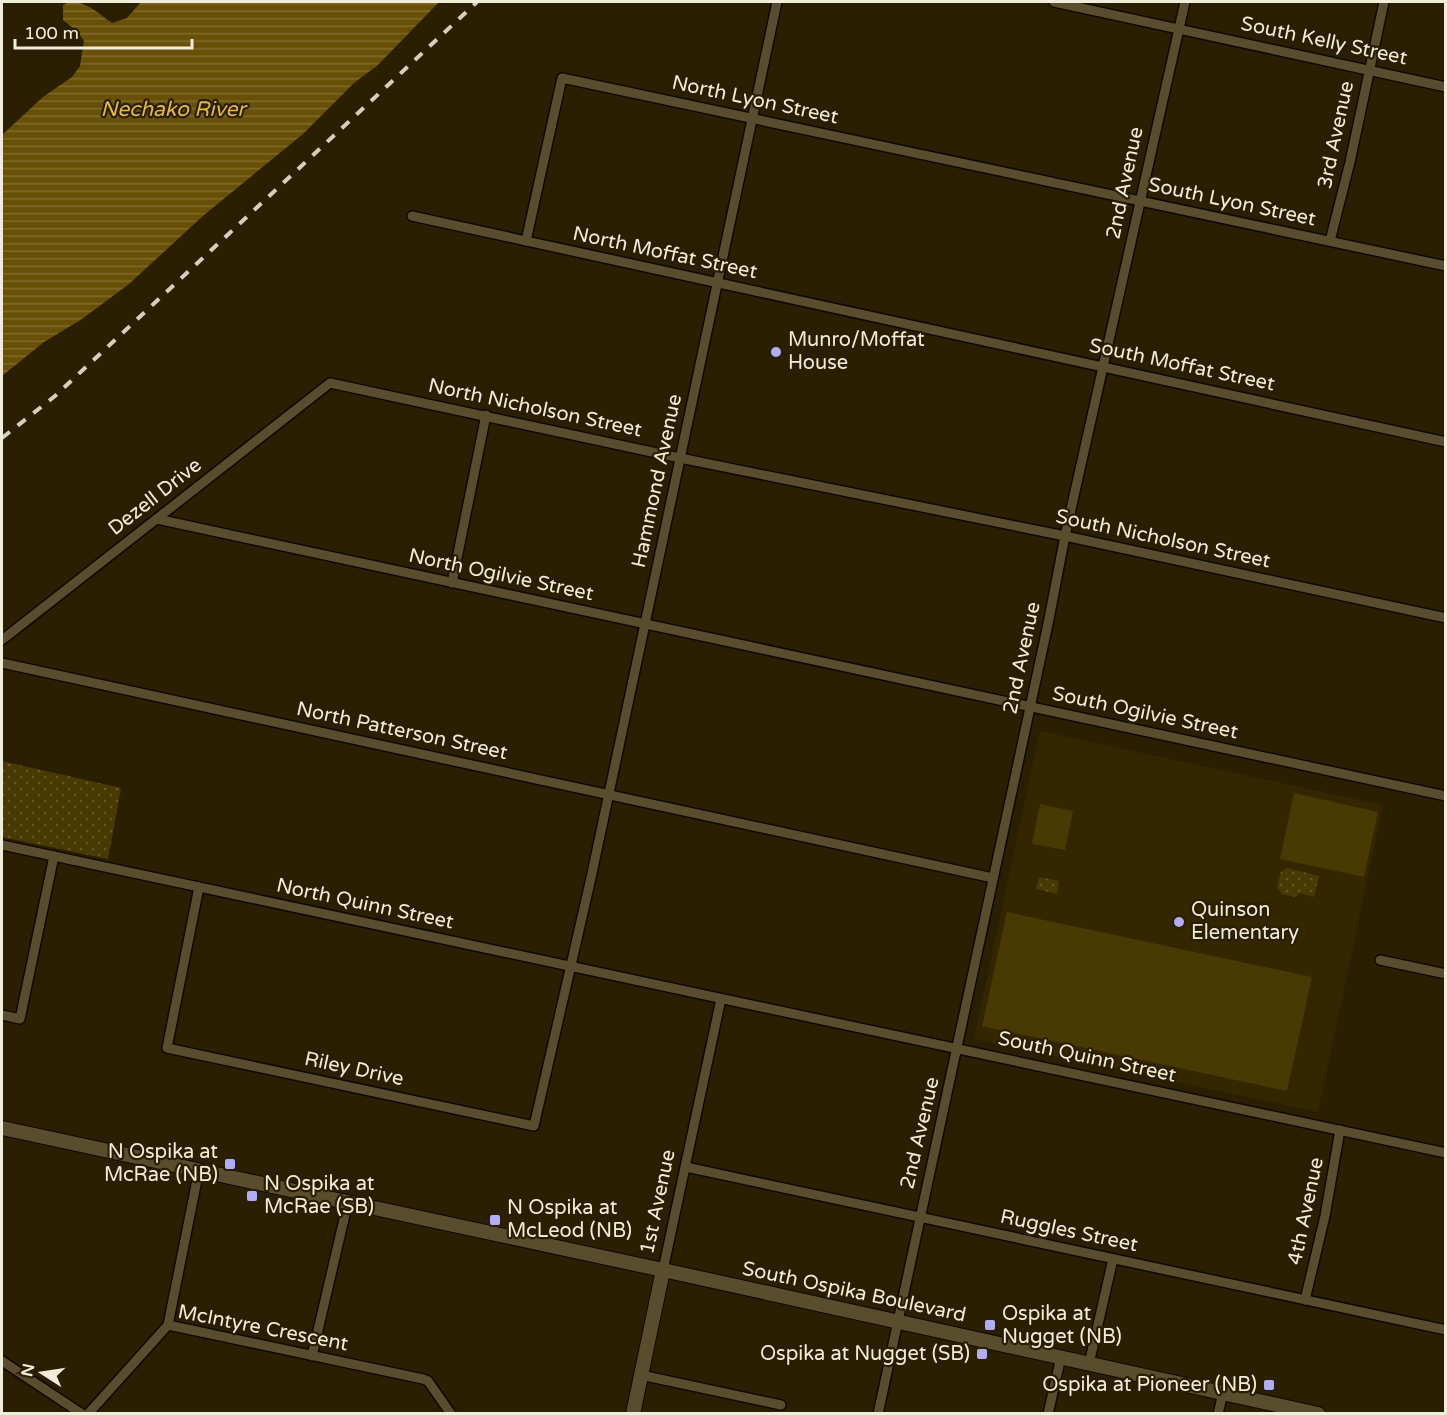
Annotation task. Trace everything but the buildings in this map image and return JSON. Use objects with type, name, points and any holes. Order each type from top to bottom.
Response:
[{"type":"street","name":"Hammond Avenue","points":[[571,967],[777,2]]},
{"type":"street","name":"South Kelly Street","points":[[1054,2],[1446,87]]},
{"type":"street","name":"2nd Avenue","points":[[878,1413],[958,1048],[1065,536],[1185,2]]},
{"type":"street","name":"3rd Avenue","points":[[1330,241],[1350,162],[1384,2]]},
{"type":"street","name":"North Lyon Street","points":[[526,241],[562,78],[941,158]]},
{"type":"street","name":"South Lyon Street","points":[[941,158],[1446,266]]},
{"type":"street","name":"North Moffat Street","points":[[412,216],[910,325]]},
{"type":"street","name":"South Moffat Street","points":[[910,325],[1446,442]]},
{"type":"street","name":"North Nicholson Street","points":[[330,383],[873,498]]},
{"type":"street","name":"Dezell Drive","points":[[2,640],[330,383]]},
{"type":"street","points":[[452,583],[486,415]]},
{"type":"street","name":"South Nicholson Street","points":[[873,498],[1065,536],[1446,618]]},
{"type":"street","name":"North Ogilvie Street","points":[[157,519],[837,666]]},
{"type":"street","name":"North Patterson Street","points":[[2,663],[993,878]]},
{"type":"street","name":"South Ogilvie Street","points":[[837,666],[1446,796]]},
{"type":"street","name":"North Quinn Street","points":[[2,845],[721,999]]},
{"type":"street","points":[[2,1015],[20,1018],[54,856]]},
{"type":"street","name":"Riley Drive","points":[[199,887],[167,1048],[190,1053],[534,1126],[571,967]]},
{"type":"street","points":[[1380,960],[1446,974]]},
{"type":"street","name":"South Quinn Street","points":[[721,999],[1446,1153]]},
{"type":"street","name":"1st Avenue","points":[[633,1413],[721,999]]},
{"type":"street","name":"South Ospika Boulevard","points":[[2,1128],[1318,1413]]},
{"type":"street","name":"4th Avenue","points":[[1305,1300],[1325,1216],[1340,1130]]},
{"type":"street","name":"Ruggles Street","points":[[686,1167],[1446,1330]]},
{"type":"street","points":[[168,1325],[199,1170]]},
{"type":"street","points":[[312,1356],[348,1202]]},
{"type":"street","points":[[1089,1364],[1113,1259]]},
{"type":"street","name":"McIntyre Crescent","points":[[88,1413],[168,1325],[428,1381],[451,1413]]},
{"type":"street","points":[[1048,1413],[1061,1357]]},
{"type":"street","points":[[2,1361],[82,1413]]},
{"type":"street","points":[[641,1375],[781,1405]]},
{"type":"street","points":[[1218,1413],[1223,1393]]},
{"type":"shaded area","name":"Quinson Elementary","points":[[1040,731],[1383,805],[1318,1112],[974,1039]]},
{"type":"shaded area","points":[[2,761],[121,788],[108,859],[2,837]]},
{"type":"shaded area","points":[[1294,793],[1378,812],[1364,877],[1280,859]]},
{"type":"shaded area","points":[[1040,804],[1073,811],[1065,850],[1032,844]]},
{"type":"shaded area","points":[[1287,868],[1319,876],[1314,897],[1300,893],[1295,897],[1282,894],[1277,887],[1281,872]]},
{"type":"shaded area","points":[[1039,877],[1059,881],[1057,894],[1036,889]]},
{"type":"shaded area","points":[[1007,912],[1312,977],[1287,1091],[982,1026]]},
{"type":"water","name":"Nechako River","points":[[69,2],[81,3],[112,23],[127,18],[141,2],[439,2],[378,65],[354,83],[303,134],[204,215],[129,284],[82,319],[44,342],[2,376],[2,135],[43,97],[72,77],[80,66],[84,41],[77,31],[63,20],[63,5]]},
{"type":"railway","points":[[2,438],[55,396],[477,2]]},
{"type":"place","name":"Munro/Moffat House","points":[[776,352]]},
{"type":"place","name":"Quinson Elementary","points":[[1179,922]]},
{"type":"place","name":"N Ospika at McRae (NB)","points":[[230,1164]]},
{"type":"place","name":"N Ospika at McRae (SB)","points":[[252,1196]]},
{"type":"place","name":"N Ospika at McLeod (NB)","points":[[495,1220]]},
{"type":"place","name":"Ospika at Nugget (NB)","points":[[990,1325]]},
{"type":"place","name":"Ospika at Nugget (SB)","points":[[982,1354]]},
{"type":"place","name":"Ospika at Pioneer (NB)","points":[[1269,1385]]}]
